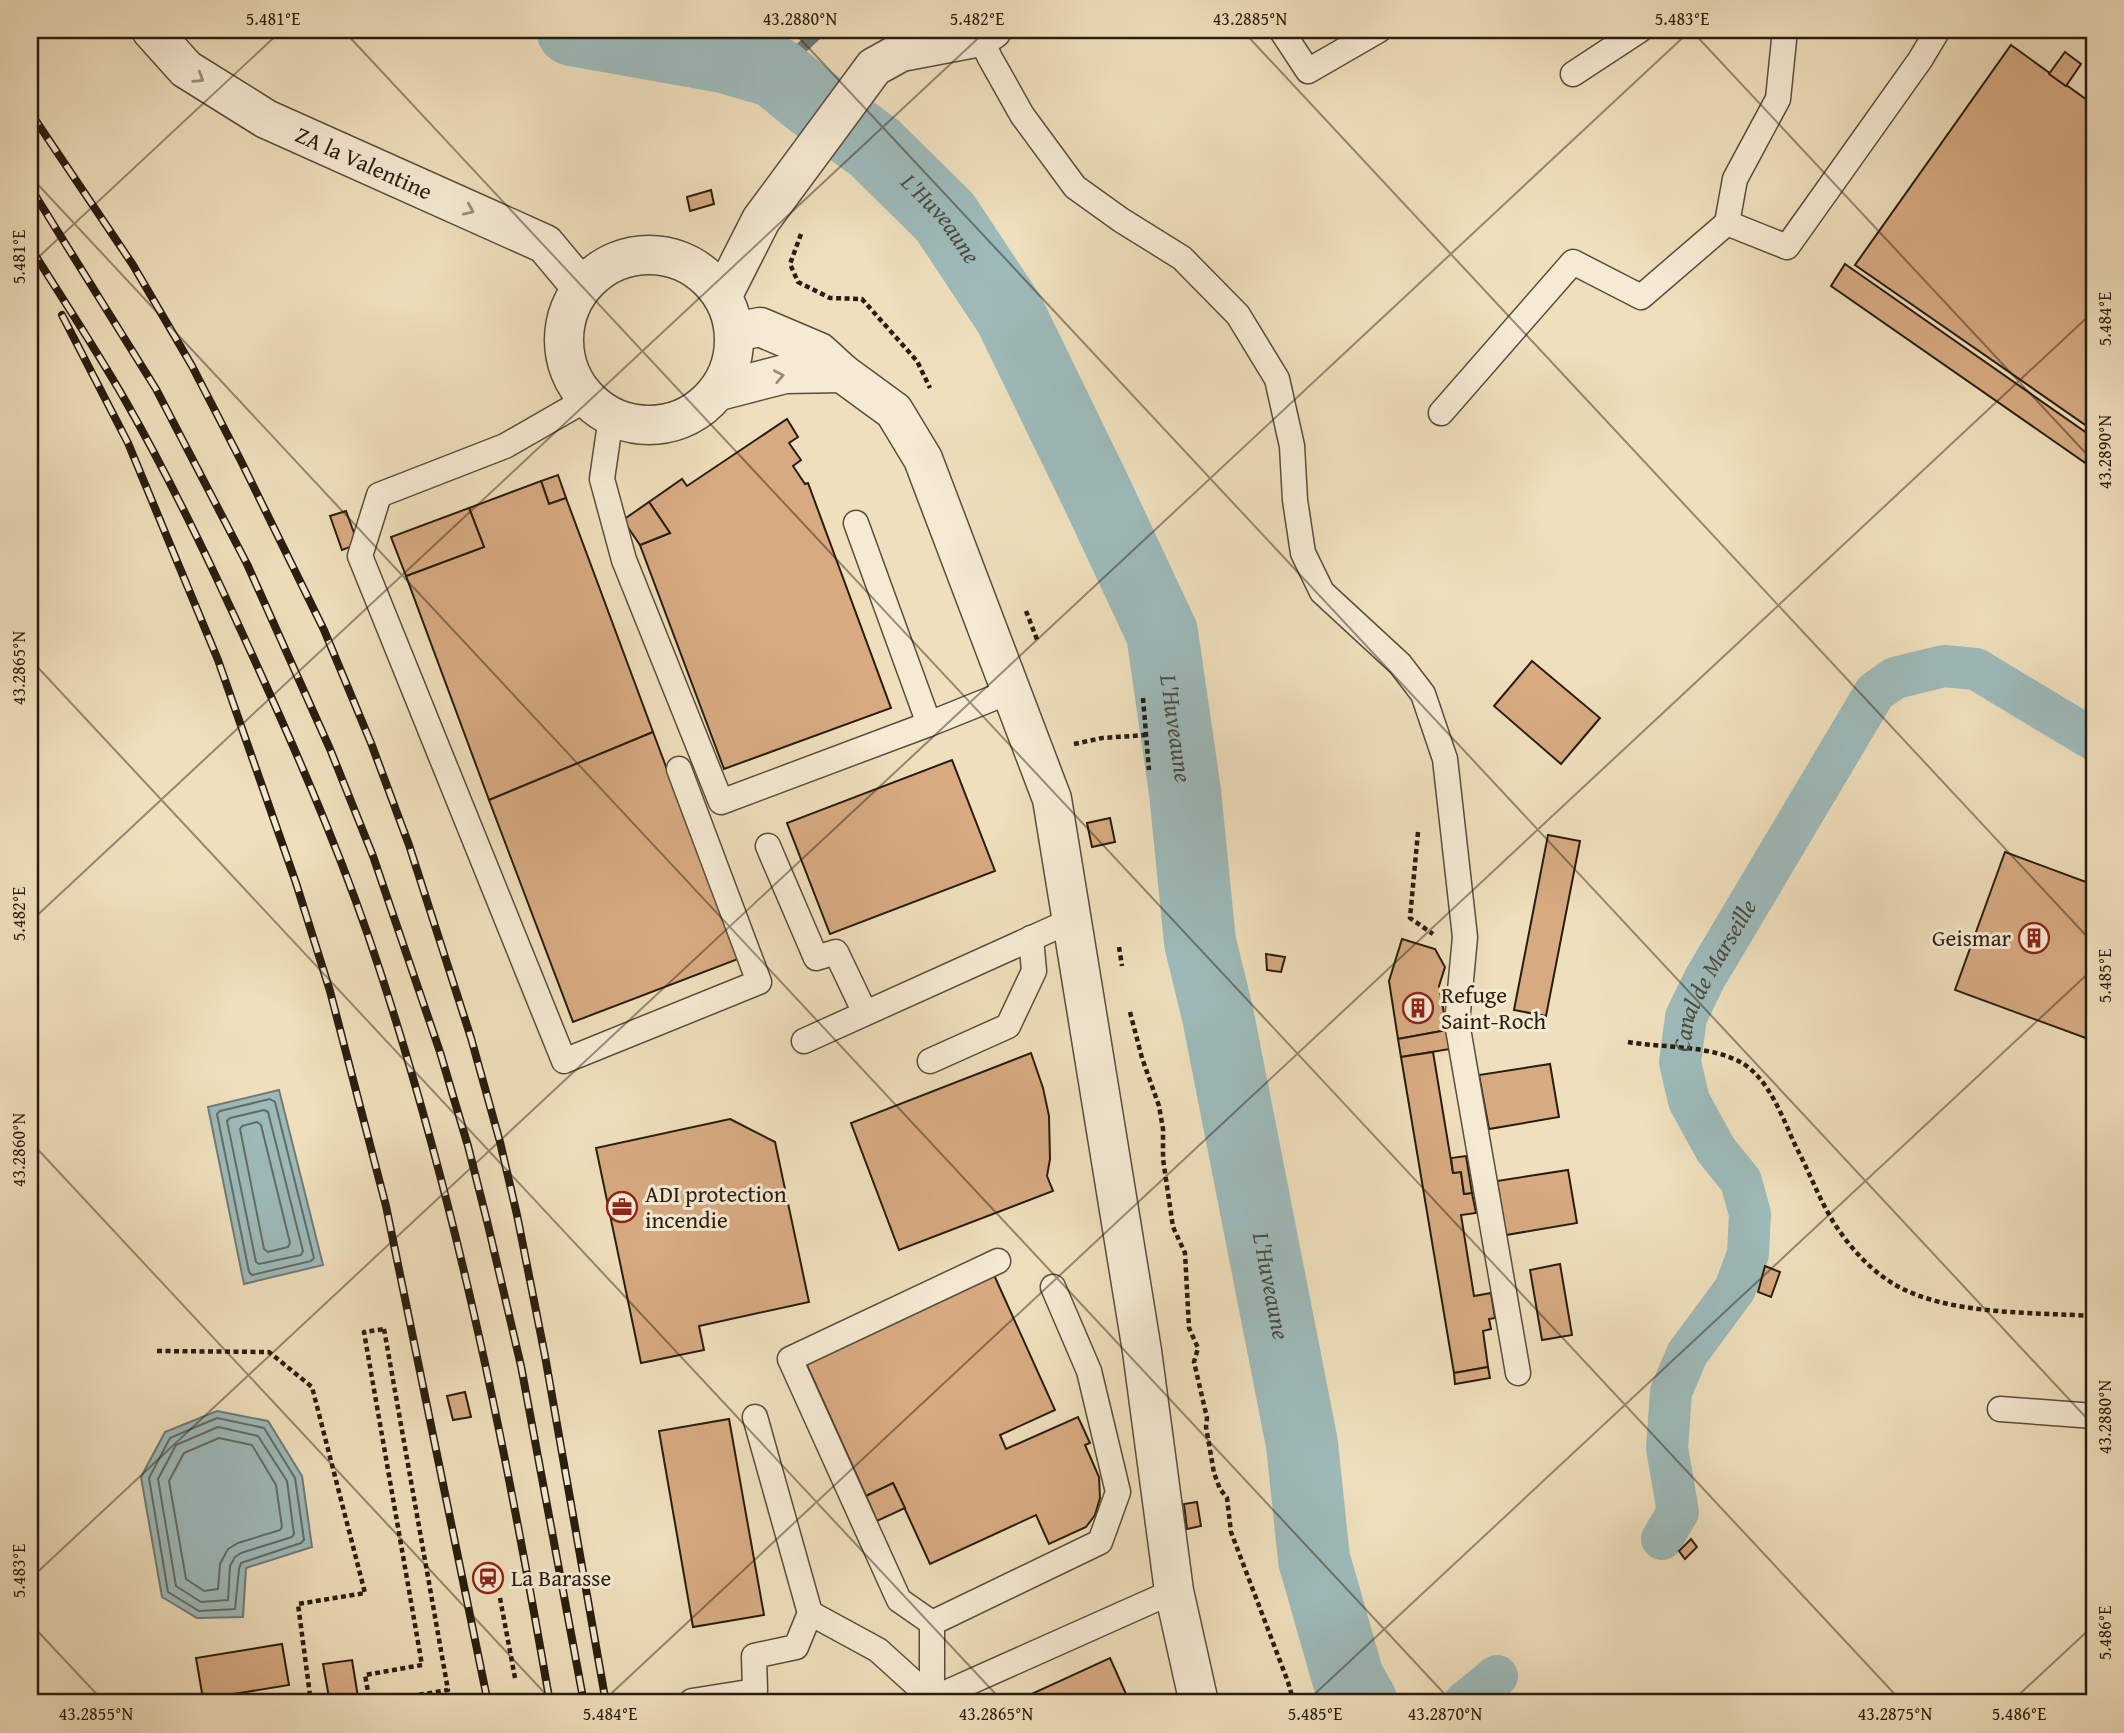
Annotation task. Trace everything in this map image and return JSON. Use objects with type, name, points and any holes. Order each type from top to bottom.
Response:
[{"type":"street","name":"ZA la Valentine","points":[[151,30],[186,69],[266,119],[545,244],[581,287]]},
{"type":"street","points":[[723,295],[761,220],[874,67],[901,52],[986,33]]},
{"type":"street","points":[[686,262],[761,220]]},
{"type":"street","points":[[629,256],[667,256],[686,262],[707,276],[723,295],[731,313],[735,332],[734,353],[729,373],[719,391],[696,412],[669,424],[639,425],[599,408],[573,379],[565,356],[564,331],[569,308],[581,287],[595,273],[629,256]]},
{"type":"street","points":[[735,332],[760,327],[819,352],[842,373],[894,411],[923,460],[1052,799],[1142,1351],[1174,1591],[1199,1703]]},
{"type":"street","points":[[719,391],[785,374],[842,373]]},
{"type":"lane","points":[[1281,30],[1308,71],[1379,30]]},
{"type":"lane","points":[[1573,74],[1640,30]]},
{"type":"lane","points":[[1441,413],[1573,262],[1641,297],[1727,223],[1735,179],[1778,99],[1785,30]]},
{"type":"lane","points":[[1727,223],[1787,247],[1920,60],[1938,30]]},
{"type":"lane","points":[[986,33],[990,58],[1022,115],[1075,187],[1182,258],[1238,315],[1278,379],[1292,446],[1295,500],[1303,553],[1322,592],[1400,664],[1423,694],[1445,760],[1465,937],[1457,1023],[1518,1373]]},
{"type":"lane","points":[[678,769],[759,982],[564,1061],[360,556],[379,495],[599,408],[602,479],[624,560],[721,802],[1011,691]]},
{"type":"lane","points":[[856,523],[929,724]]},
{"type":"lane","points":[[768,846],[816,958],[836,952],[865,1013]]},
{"type":"lane","points":[[804,1041],[1072,920]]},
{"type":"lane","points":[[930,1061],[1008,1026],[1034,971],[1031,938]]},
{"type":"lane","points":[[932,1623],[899,1600],[790,1359],[998,1261]]},
{"type":"lane","points":[[932,1623],[1100,1542],[1118,1492],[1089,1371],[1053,1287]]},
{"type":"lane","points":[[2000,1409],[2094,1416]]},
{"type":"lane","points":[[691,1701],[755,1691],[754,1656],[796,1647],[810,1613],[755,1417]]},
{"type":"lane","points":[[931,1701],[1174,1591]]},
{"type":"lane","points":[[810,1613],[878,1650],[931,1701]]},
{"type":"lane","points":[[931,1701],[932,1623]]},
{"type":"path","points":[[1143,698],[1149,769]]},
{"type":"path","points":[[1066,746],[1102,738],[1146,735]]},
{"type":"path","points":[[1628,1042],[1718,1053],[1743,1064],[1761,1080],[1833,1221],[1870,1267],[1893,1284],[1928,1299],[1969,1308],[2094,1316]]},
{"type":"path","points":[[384,1329],[447,1690],[370,1703],[365,1675],[422,1665],[364,1332],[384,1329]]},
{"type":"path","points":[[157,1351],[269,1352],[312,1387],[365,1592],[298,1604],[311,1703]]},
{"type":"path","points":[[500,1598],[514,1678]]},
{"type":"water","points":[[279,1090],[323,1265],[244,1284],[208,1107]]},
{"type":"water","points":[[217,1411],[268,1421],[302,1476],[312,1547],[246,1568],[243,1617],[197,1618],[162,1597],[141,1477],[165,1432]]},
{"type":"building","points":[[2011,45],[2094,105],[2094,431],[1855,265]]},
{"type":"building","points":[[2065,52],[2081,64],[2066,86],[2049,74]]},
{"type":"building","points":[[711,190],[714,204],[690,211],[687,197]]},
{"type":"building","points":[[1845,264],[2094,438],[2094,469],[1831,286]]},
{"type":"building","points":[[787,419],[798,437],[789,443],[801,460],[793,466],[805,484],[808,483],[891,708],[724,769],[640,545],[670,533],[649,502],[682,479],[687,486]]},
{"type":"building","points":[[558,475],[566,498],[549,504],[541,481]]},
{"type":"building","points":[[541,481],[549,504],[566,498],[653,732],[489,800],[406,576],[484,547],[469,508]]},
{"type":"building","points":[[649,502],[670,533],[640,545],[623,520]]},
{"type":"building","points":[[469,508],[484,547],[406,576],[391,537]]},
{"type":"building","points":[[346,511],[358,544],[342,550],[330,516]]},
{"type":"building","points":[[1532,661],[1600,718],[1561,764],[1494,706]]},
{"type":"building","points":[[653,732],[738,959],[573,1022],[489,800]]},
{"type":"building","points":[[952,760],[995,871],[830,934],[787,823]]},
{"type":"building","points":[[1110,818],[1115,842],[1092,847],[1087,823]]},
{"type":"building","points":[[1548,835],[1580,841],[1546,1016],[1514,1010]]},
{"type":"building","name":"Geismar","points":[[2005,852],[2094,885],[2094,1041],[1955,990]]},
{"type":"building","name":"Refuge Saint-Roch","points":[[1402,939],[1435,949],[1445,967],[1439,986],[1447,1030],[1398,1039],[1389,981]]},
{"type":"building","points":[[1266,954],[1285,957],[1281,972],[1267,970]]},
{"type":"building","points":[[1447,1030],[1450,1049],[1401,1057],[1398,1039]]},
{"type":"building","points":[[1433,1052],[1453,1173],[1461,1172],[1464,1194],[1472,1193],[1476,1213],[1461,1215],[1474,1296],[1491,1293],[1495,1318],[1489,1319],[1491,1329],[1483,1331],[1488,1367],[1454,1373],[1401,1057]]},
{"type":"building","points":[[1031,1053],[1049,1116],[1050,1159],[1047,1176],[1053,1191],[899,1250],[851,1123]]},
{"type":"building","points":[[1550,1064],[1559,1117],[1489,1129],[1479,1075]]},
{"type":"building","points":[[730,1119],[775,1142],[809,1302],[699,1326],[704,1350],[641,1363],[596,1148]]},
{"type":"building","points":[[1466,1156],[1472,1193],[1464,1194],[1461,1172],[1453,1173],[1451,1158]]},
{"type":"building","points":[[1568,1170],[1577,1223],[1506,1235],[1497,1181]]},
{"type":"building","points":[[1560,1264],[1572,1335],[1542,1340],[1530,1270]]},
{"type":"building","points":[[1765,1266],[1780,1272],[1771,1297],[1758,1292]]},
{"type":"building","points":[[994,1275],[1055,1410],[1000,1435],[1006,1449],[1078,1417],[1090,1443],[1085,1445],[1099,1477],[1100,1498],[1095,1515],[1086,1527],[1049,1544],[1036,1515],[930,1564],[893,1483],[866,1496],[805,1361]]},
{"type":"building","points":[[1488,1367],[1490,1378],[1455,1384],[1454,1373]]},
{"type":"building","points":[[465,1392],[471,1417],[453,1420],[447,1396]]},
{"type":"building","points":[[729,1419],[764,1615],[693,1627],[659,1431]]},
{"type":"building","points":[[893,1483],[905,1508],[877,1521],[866,1496]]},
{"type":"building","points":[[1197,1502],[1201,1526],[1187,1529],[1184,1504]]},
{"type":"building","points":[[1691,1539],[1697,1547],[1685,1559],[1679,1551]]},
{"type":"building","points":[[282,1644],[289,1685],[203,1699],[196,1658]]},
{"type":"building","points":[[1110,1658],[1130,1703],[1012,1703]]},
{"type":"building","points":[[352,1660],[359,1703],[330,1703],[323,1664]]},
{"type":"waterway","name":"L'Huveaune","points":[[572,30],[724,57],[775,72],[874,147],[945,217],[1010,315],[1096,492],[1162,633],[1185,792],[1200,942],[1218,1016],[1302,1444],[1314,1559],[1348,1678],[1362,1703]]},
{"type":"waterway","points":[[775,72],[821,30]]},
{"type":"waterway","name":"Canal de Marseille","points":[[1662,1539],[1678,1512],[1667,1448],[1671,1392],[1687,1354],[1735,1289],[1748,1254],[1750,1214],[1741,1181],[1716,1150],[1689,1101],[1680,1062],[1686,1017],[1705,978],[1875,692],[1895,678],[1944,666],[1976,669],[2094,740]]},
{"type":"waterway","name":"Canal de Marseille","points":[[1464,1703],[1497,1676]]},
{"type":"railway","points":[[30,112],[133,265],[192,366],[324,630],[371,743],[409,845],[471,1038],[517,1215],[545,1356],[606,1703]]},
{"type":"railway","points":[[30,187],[156,389],[247,564],[330,749],[373,856],[440,1052],[488,1225],[521,1366],[584,1703]]},
{"type":"railway","points":[[30,247],[125,400],[198,539],[296,752],[368,934],[408,1061],[457,1243],[498,1426],[550,1703]]},
{"type":"railway","points":[[62,315],[128,443],[218,660],[296,883],[330,991],[386,1206],[488,1703]]},
{"type":"place","name":"Geismar","points":[[2034,938]]},
{"type":"place","name":"Refuge Saint-Roch","points":[[1418,1008]]},
{"type":"place","name":"ADI protection incendie","points":[[622,1207]]},
{"type":"place","name":"La Barasse","points":[[488,1578]]}]
